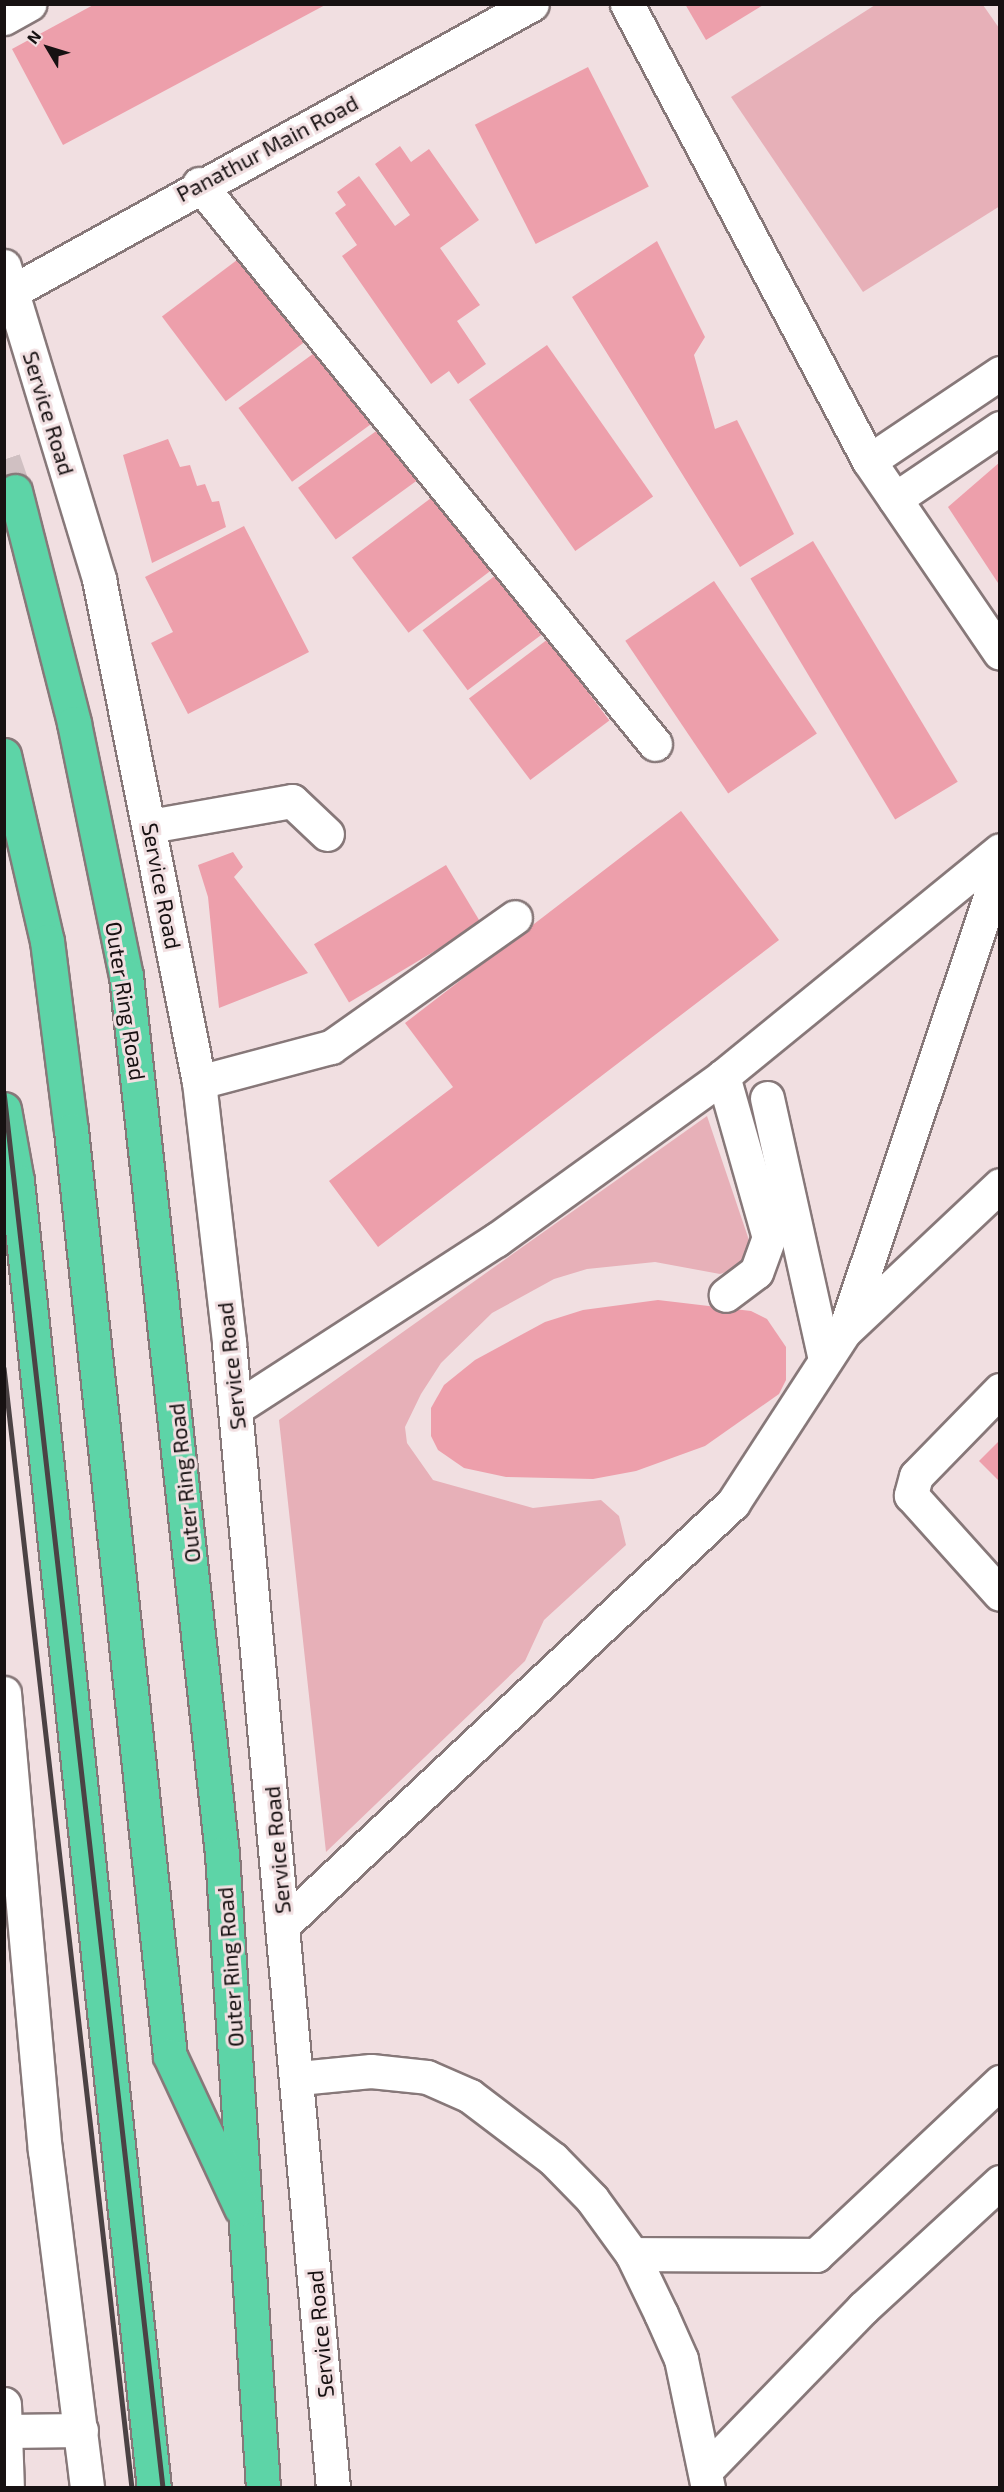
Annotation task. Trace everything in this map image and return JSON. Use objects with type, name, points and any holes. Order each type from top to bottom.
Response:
[{"type":"highway","name":"Outer Ring Road","points":[[15,491],[74,723],[126,976],[222,1854],[249,2226],[263,2487]]},
{"type":"highway","points":[[4,755],[46,942],[70,1118],[170,2056],[249,2226]]},
{"type":"highway","points":[[4,1109],[18,1192],[154,2487]]},
{"type":"street","points":[[4,18],[29,4]]},
{"type":"street","name":"Panathur Main Road","points":[[7,284],[199,184],[491,14],[532,4]]},
{"type":"street","points":[[627,4],[869,461],[999,653]]},
{"type":"street","points":[[199,184],[655,744]]},
{"type":"street","name":"Service Road","points":[[7,284],[99,579],[150,825],[199,1082],[236,1408],[299,2078],[333,2487]]},
{"type":"street","points":[[869,461],[999,373]]},
{"type":"street","points":[[895,499],[999,428]]},
{"type":"street","points":[[150,825],[292,801],[327,834]]},
{"type":"street","points":[[236,1408],[496,1240],[723,1076],[999,850]]},
{"type":"street","points":[[844,1332],[999,867]]},
{"type":"street","points":[[199,1082],[331,1047],[515,917]]},
{"type":"street","points":[[723,1076],[769,1237],[756,1272],[726,1295]]},
{"type":"street","points":[[767,1098],[825,1360]]},
{"type":"street","points":[[284,1924],[733,1503],[844,1332],[999,1185]]},
{"type":"street","points":[[999,1390],[916,1476],[911,1496],[999,1594]]},
{"type":"street","points":[[5,1706],[45,2150],[87,2487]]},
{"type":"street","points":[[299,2078],[371,2071],[427,2077],[470,2096],[553,2159],[592,2199],[632,2254],[681,2359],[707,2479]]},
{"type":"street","points":[[632,2254],[816,2255],[999,2082]]},
{"type":"street","points":[[707,2479],[863,2308],[999,2182]]},
{"type":"street","points":[[7,2487],[6,2418],[81,2430]]},
{"type":"shaded area","points":[[875,5],[983,5],[999,28],[1000,206],[863,292],[731,97]]},
{"type":"shaded area","points":[[707,1116],[753,1252],[735,1269],[720,1274],[655,1262],[587,1269],[554,1279],[492,1313],[441,1363],[421,1394],[405,1427],[407,1443],[433,1480],[533,1508],[601,1500],[619,1516],[626,1545],[544,1620],[525,1661],[326,1852],[279,1420]]},
{"type":"building","points":[[95,4],[327,4],[63,145],[12,49]]},
{"type":"building","points":[[685,4],[765,4],[706,40]]},
{"type":"building","points":[[588,67],[649,186],[536,244],[475,125]]},
{"type":"building","points":[[400,146],[411,162],[429,149],[479,220],[440,248],[480,305],[457,321],[486,364],[458,384],[449,371],[431,384],[342,256],[357,245],[335,213],[346,205],[337,192],[359,176],[395,226],[410,215],[375,164]]},
{"type":"building","points":[[657,241],[705,337],[694,355],[715,429],[737,420],[794,534],[740,567],[572,297]]},
{"type":"building","points":[[241,257],[305,342],[226,401],[162,317]]},
{"type":"building","points":[[547,345],[653,497],[575,551],[469,399]]},
{"type":"building","points":[[317,351],[370,425],[292,482],[239,408]]},
{"type":"building","points":[[379,429],[417,481],[336,540],[298,488]]},
{"type":"building","points":[[168,439],[180,467],[190,465],[197,486],[205,484],[212,502],[219,501],[226,527],[152,563],[123,455]]},
{"type":"building","points":[[1000,462],[1000,586],[948,507]]},
{"type":"building","points":[[435,495],[492,570],[409,633],[352,558]]},
{"type":"building","points":[[244,526],[309,652],[188,714],[151,643],[173,632],[145,577]]},
{"type":"building","points":[[813,541],[958,782],[895,819],[750,579]]},
{"type":"building","points":[[496,575],[541,635],[468,690],[423,630]]},
{"type":"building","points":[[714,581],[817,734],[728,793],[625,641]]},
{"type":"building","points":[[548,639],[609,720],[530,780],[469,699]]},
{"type":"building","points":[[681,811],[779,940],[378,1247],[329,1181],[453,1087],[405,1023]]},
{"type":"building","points":[[233,852],[243,867],[234,877],[308,973],[219,1008],[208,897],[198,865]]},
{"type":"building","points":[[446,865],[481,923],[349,1003],[314,944]]},
{"type":"building","points":[[658,1300],[751,1311],[767,1319],[786,1347],[786,1380],[779,1394],[705,1446],[636,1471],[593,1479],[506,1477],[464,1468],[438,1450],[431,1436],[431,1408],[444,1385],[475,1360],[545,1322],[583,1310]]},
{"type":"building","points":[[1000,1440],[1000,1482],[979,1461]]},
{"type":"tunnel","points":[[4,459],[15,491]]},
{"type":"railway","points":[[4,1092],[163,2488]]},
{"type":"railway","points":[[4,1368],[132,2488]]}]
